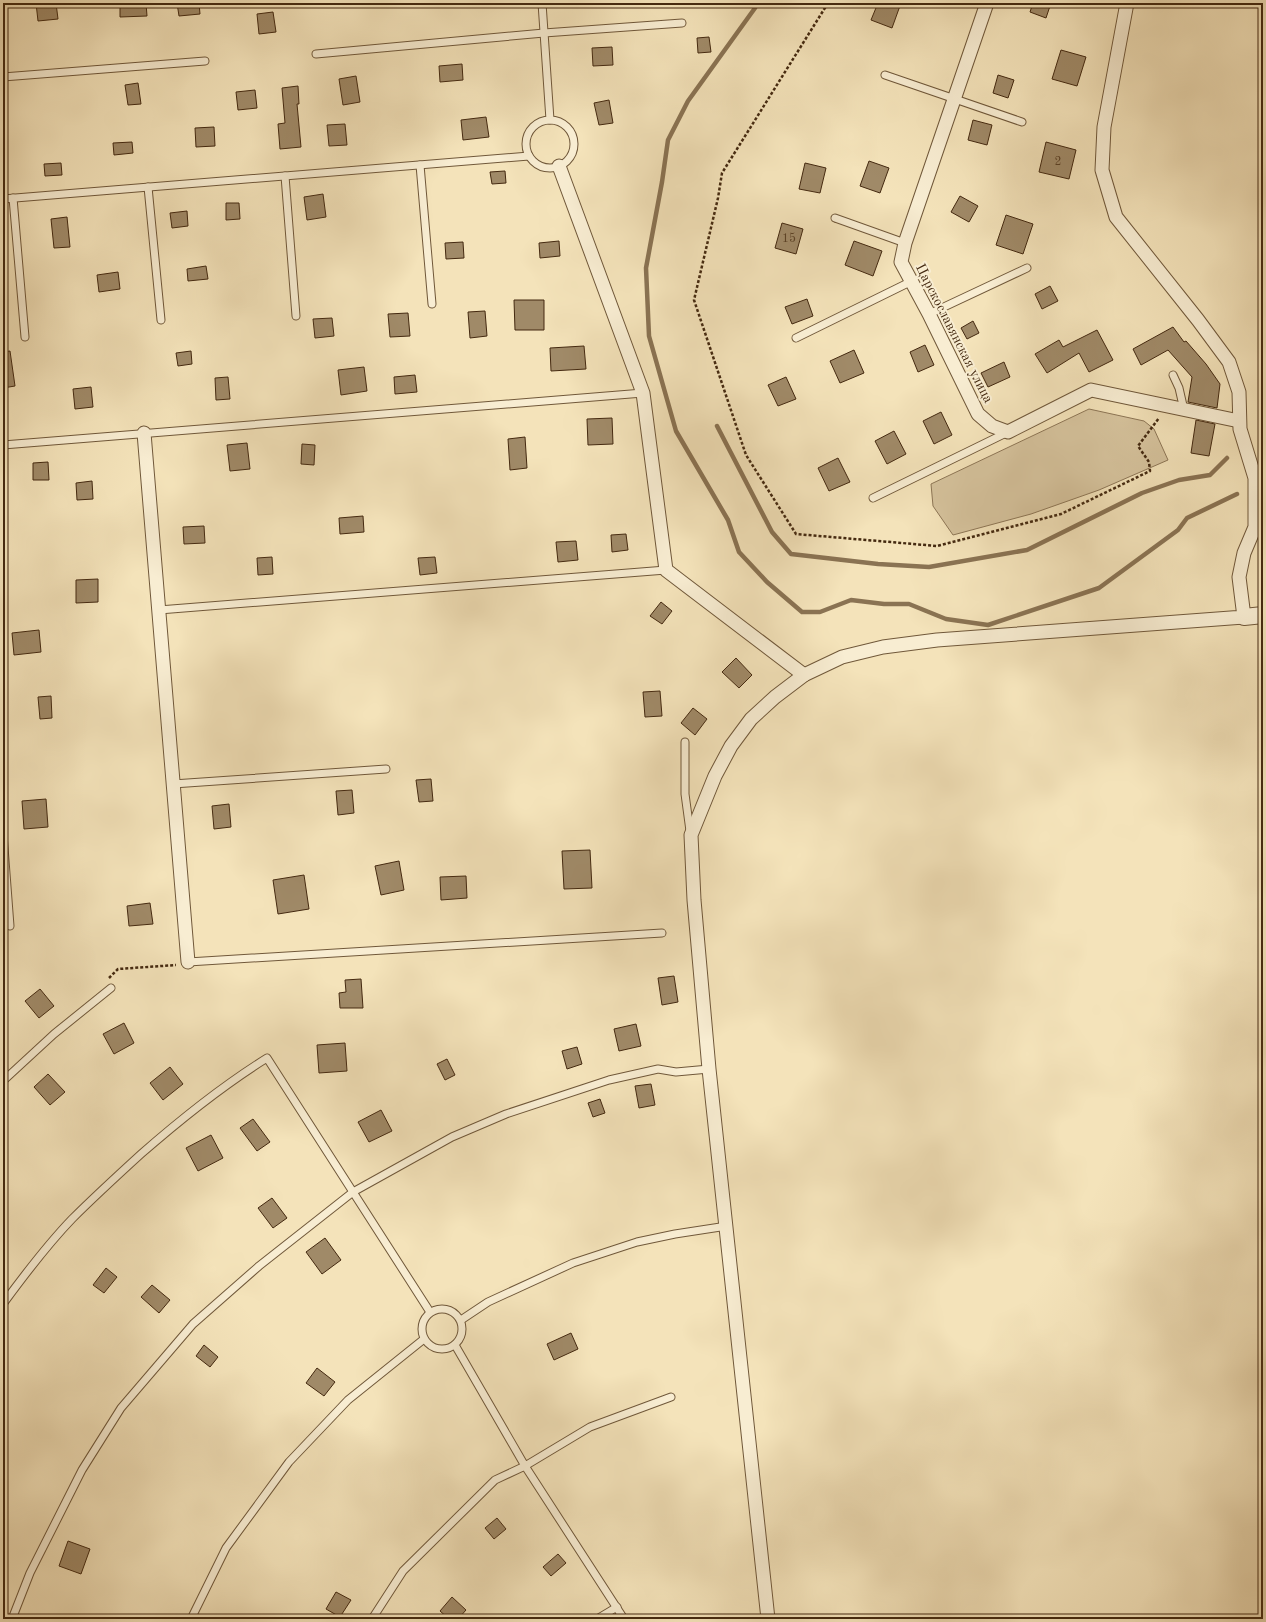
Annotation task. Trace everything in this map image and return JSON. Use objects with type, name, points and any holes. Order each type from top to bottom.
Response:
[{"type":"street","name":"Царскославянская улица","points":[[987,3],[905,243],[901,262],[910,282],[929,314],[978,414],[992,426],[1008,432]]},
{"type":"street","points":[[1127,3],[1104,127],[1102,170],[1116,217],[1198,320],[1229,362],[1239,392],[1240,430],[1256,478],[1255,527],[1244,553],[1239,577],[1244,617]]},
{"type":"street","points":[[559,166],[643,393],[666,570],[804,675]]},
{"type":"street","points":[[1008,432],[1091,390],[1239,421]]},
{"type":"street","points":[[144,434],[188,962]]},
{"type":"street","points":[[768,1619],[709,1069],[694,900],[691,835],[715,776],[731,746],[751,719],[775,697],[804,675],[842,657],[883,647],[937,640],[1263,615]]},
{"type":"lane","points":[[542,3],[550,120]]},
{"type":"lane","points":[[316,54],[682,22]]},
{"type":"lane","points":[[3,77],[205,61]]},
{"type":"lane","points":[[885,75],[1022,122]]},
{"type":"lane","points":[[550,120],[560,122],[569,129],[573,139],[573,150],[568,159],[559,166],[548,168],[537,164],[528,156],[526,144],[529,132],[538,123],[550,120]]},
{"type":"lane","points":[[3,199],[528,156]]},
{"type":"lane","points":[[420,165],[432,304]]},
{"type":"lane","points":[[285,176],[296,316]]},
{"type":"lane","points":[[148,187],[161,320]]},
{"type":"lane","points":[[13,198],[25,337]]},
{"type":"lane","points":[[835,218],[905,243]]},
{"type":"lane","points":[[929,314],[1026,268]]},
{"type":"lane","points":[[796,338],[910,282]]},
{"type":"lane","points":[[1173,375],[1179,388],[1184,410]]},
{"type":"lane","points":[[3,445],[643,393]]},
{"type":"lane","points":[[873,498],[1008,432]]},
{"type":"lane","points":[[159,610],[666,570]]},
{"type":"lane","points":[[685,742],[685,794],[691,835]]},
{"type":"lane","points":[[173,784],[386,769]]},
{"type":"lane","points":[[3,834],[10,926]]},
{"type":"lane","points":[[188,962],[662,933]]},
{"type":"lane","points":[[3,1081],[54,1034],[110,988]]},
{"type":"lane","points":[[3,1304],[26,1273],[72,1219],[124,1170],[174,1125],[213,1095],[267,1058],[430,1312]]},
{"type":"lane","points":[[12,1619],[30,1573],[82,1470],[121,1408],[193,1324],[258,1266],[353,1192],[452,1137],[506,1114],[609,1080],[658,1069],[676,1072],[709,1069]]},
{"type":"lane","points":[[460,1320],[488,1302],[573,1263],[637,1242],[675,1234],[727,1226]]},
{"type":"lane","points":[[438,1309],[447,1309],[455,1313],[460,1320],[463,1331],[459,1341],[455,1345],[444,1349],[438,1349],[433,1347],[424,1339],[422,1324],[430,1312],[438,1309]]},
{"type":"lane","points":[[191,1619],[226,1548],[289,1462],[348,1400],[424,1339]]},
{"type":"lane","points":[[455,1345],[525,1466],[624,1619]]},
{"type":"lane","points":[[372,1619],[403,1571],[495,1480],[525,1466],[590,1428],[672,1396]]},
{"type":"lane","points":[[598,1619],[617,1607]]},
{"type":"path","points":[[828,3],[722,174],[718,198],[694,300],[746,454],[796,534],[937,546],[1061,514],[1150,471],[1150,462],[1138,446],[1168,406]]},
{"type":"path","points":[[110,988],[107,979],[118,969],[172,966],[188,962]]},
{"type":"shaded area","points":[[1089,409],[1144,421],[1154,429],[1168,460],[1099,490],[1031,514],[953,535],[933,506],[931,484]]},
{"type":"building","points":[[36,3],[56,3],[58,19],[38,21]]},
{"type":"building","points":[[120,3],[146,3],[147,16],[120,17]]},
{"type":"building","points":[[177,3],[199,3],[200,14],[179,16]]},
{"type":"building","points":[[878,3],[901,3],[892,28],[871,20]]},
{"type":"building","points":[[1033,3],[1051,3],[1046,18],[1030,12]]},
{"type":"building","points":[[273,12],[276,32],[259,34],[257,14]]},
{"type":"building","points":[[709,37],[711,52],[698,53],[697,38]]},
{"type":"building","points":[[612,47],[613,65],[593,66],[592,48]]},
{"type":"building","points":[[1061,50],[1086,57],[1077,86],[1052,79]]},
{"type":"building","points":[[462,64],[463,80],[440,82],[439,66]]},
{"type":"building","points":[[998,75],[1014,80],[1008,98],[993,93]]},
{"type":"building","points":[[356,76],[360,102],[343,105],[339,79]]},
{"type":"building","points":[[138,83],[141,104],[128,105],[125,85]]},
{"type":"building","points":[[298,86],[299,104],[297,104],[301,147],[280,149],[278,124],[285,123],[282,88]]},
{"type":"building","points":[[255,90],[257,108],[238,110],[236,92]]},
{"type":"building","points":[[609,100],[613,123],[599,125],[594,103]]},
{"type":"building","points":[[486,117],[489,137],[463,140],[461,120]]},
{"type":"building","points":[[973,120],[992,125],[987,145],[968,140]]},
{"type":"building","points":[[345,124],[347,145],[329,146],[327,125]]},
{"type":"building","points":[[214,127],[215,146],[196,147],[195,128]]},
{"type":"building","points":[[132,142],[133,153],[114,155],[113,143]]},
{"type":"building","points":[[1046,142],[1076,150],[1069,179],[1039,172]]},
{"type":"building","points":[[869,161],[889,168],[880,193],[860,186]]},
{"type":"building","points":[[61,163],[62,175],[45,176],[44,164]]},
{"type":"building","points":[[805,163],[826,168],[820,193],[799,189]]},
{"type":"building","points":[[505,171],[506,183],[492,184],[490,172]]},
{"type":"building","points":[[323,194],[326,217],[307,220],[304,197]]},
{"type":"building","points":[[960,196],[978,206],[969,222],[951,212]]},
{"type":"building","points":[[226,203],[239,203],[240,219],[226,220]]},
{"type":"building","points":[[187,211],[188,226],[172,228],[170,213]]},
{"type":"building","points":[[1006,215],[1033,224],[1023,254],[996,245]]},
{"type":"building","points":[[67,217],[70,247],[54,248],[51,219]]},
{"type":"building","points":[[782,223],[803,229],[796,254],[775,248]]},
{"type":"building","points":[[559,241],[560,256],[540,258],[539,243]]},
{"type":"building","points":[[854,241],[882,251],[873,276],[845,265]]},
{"type":"building","points":[[463,242],[464,258],[446,259],[445,243]]},
{"type":"building","points":[[206,266],[208,279],[188,281],[187,269]]},
{"type":"building","points":[[118,272],[120,289],[99,292],[97,275]]},
{"type":"building","points":[[1050,286],[1058,301],[1042,309],[1035,294]]},
{"type":"building","points":[[807,299],[813,316],[792,324],[785,307]]},
{"type":"building","points":[[514,300],[544,300],[544,330],[515,330]]},
{"type":"building","points":[[485,311],[487,336],[470,338],[468,312]]},
{"type":"building","points":[[408,313],[410,336],[390,337],[388,314]]},
{"type":"building","points":[[332,318],[334,336],[315,338],[313,319]]},
{"type":"building","points":[[973,321],[979,333],[967,339],[961,328]]},
{"type":"building","points":[[1173,327],[1184,342],[1186,341],[1206,364],[1220,384],[1217,408],[1188,402],[1192,377],[1168,350],[1141,365],[1133,349]]},
{"type":"building","points":[[1097,330],[1113,360],[1089,372],[1079,353],[1047,373],[1035,354],[1059,340],[1063,347]]},
{"type":"building","points":[[925,345],[934,365],[918,372],[910,352]]},
{"type":"building","points":[[584,346],[586,369],[551,371],[550,348]]},
{"type":"building","points":[[854,350],[864,373],[840,383],[830,361]]},
{"type":"building","points":[[10,351],[15,386],[3,388],[3,352]]},
{"type":"building","points":[[191,351],[192,364],[178,366],[176,353]]},
{"type":"building","points":[[1004,362],[1010,377],[988,387],[981,373]]},
{"type":"building","points":[[364,367],[367,391],[341,395],[338,370]]},
{"type":"building","points":[[415,375],[417,392],[395,394],[394,377]]},
{"type":"building","points":[[228,377],[230,399],[216,400],[215,378]]},
{"type":"building","points":[[786,377],[796,399],[778,406],[768,385]]},
{"type":"building","points":[[91,387],[93,407],[75,409],[73,389]]},
{"type":"building","points":[[941,412],[952,435],[934,444],[923,421]]},
{"type":"building","points":[[612,418],[613,444],[588,445],[587,419]]},
{"type":"building","points":[[1196,420],[1215,424],[1209,456],[1191,453]]},
{"type":"building","points":[[894,431],[906,454],[887,464],[875,441]]},
{"type":"building","points":[[525,437],[527,468],[510,470],[508,439]]},
{"type":"building","points":[[247,443],[250,469],[230,471],[227,445]]},
{"type":"building","points":[[302,444],[315,445],[314,465],[301,464]]},
{"type":"building","points":[[838,458],[850,482],[829,491],[818,468]]},
{"type":"building","points":[[48,462],[49,480],[33,480],[33,463]]},
{"type":"building","points":[[92,481],[93,499],[77,500],[76,483]]},
{"type":"building","points":[[363,516],[364,532],[340,534],[339,518]]},
{"type":"building","points":[[204,526],[205,543],[184,544],[183,527]]},
{"type":"building","points":[[626,534],[628,550],[612,552],[611,535]]},
{"type":"building","points":[[576,541],[578,560],[558,562],[556,542]]},
{"type":"building","points":[[272,557],[273,574],[258,575],[257,558]]},
{"type":"building","points":[[435,557],[437,573],[420,575],[418,558]]},
{"type":"building","points":[[98,579],[98,602],[76,603],[76,580]]},
{"type":"building","points":[[661,602],[672,611],[662,624],[650,616]]},
{"type":"building","points":[[39,630],[41,652],[14,655],[12,633]]},
{"type":"building","points":[[736,658],[752,675],[739,688],[722,672]]},
{"type":"building","points":[[660,691],[662,716],[645,717],[643,692]]},
{"type":"building","points":[[51,696],[52,718],[40,719],[38,697]]},
{"type":"building","points":[[693,708],[707,719],[695,735],[681,723]]},
{"type":"building","points":[[431,779],[433,801],[419,802],[416,780]]},
{"type":"building","points":[[352,790],[354,813],[338,815],[336,791]]},
{"type":"building","points":[[46,799],[48,827],[24,829],[22,801]]},
{"type":"building","points":[[229,804],[231,827],[214,829],[212,806]]},
{"type":"building","points":[[590,850],[592,888],[564,889],[562,851]]},
{"type":"building","points":[[399,861],[404,890],[381,895],[375,866]]},
{"type":"building","points":[[304,875],[309,909],[278,914],[273,880]]},
{"type":"building","points":[[466,876],[467,898],[441,900],[440,877]]},
{"type":"building","points":[[150,903],[153,924],[129,926],[127,906]]},
{"type":"building","points":[[674,976],[678,1002],[662,1005],[658,978]]},
{"type":"building","points":[[361,979],[363,1008],[340,1008],[339,993],[346,992],[345,980]]},
{"type":"building","points":[[40,989],[54,1006],[39,1018],[25,1001]]},
{"type":"building","points":[[124,1023],[134,1043],[114,1054],[103,1034]]},
{"type":"building","points":[[636,1024],[641,1046],[619,1051],[614,1029]]},
{"type":"building","points":[[345,1043],[347,1071],[319,1073],[317,1045]]},
{"type":"building","points":[[577,1047],[582,1064],[567,1069],[562,1051]]},
{"type":"building","points":[[447,1059],[455,1075],[445,1080],[437,1064]]},
{"type":"building","points":[[170,1067],[183,1084],[163,1100],[150,1083]]},
{"type":"building","points":[[48,1074],[65,1092],[50,1105],[34,1087]]},
{"type":"building","points":[[651,1084],[655,1105],[639,1108],[635,1086]]},
{"type":"building","points":[[600,1099],[605,1113],[593,1117],[588,1103]]},
{"type":"building","points":[[381,1110],[392,1131],[369,1142],[358,1122]]},
{"type":"building","points":[[253,1119],[270,1142],[257,1151],[240,1128]]},
{"type":"building","points":[[211,1135],[223,1158],[198,1171],[186,1148]]},
{"type":"building","points":[[272,1198],[287,1218],[273,1228],[258,1208]]},
{"type":"building","points":[[325,1238],[341,1260],[322,1274],[306,1252]]},
{"type":"building","points":[[106,1268],[117,1277],[104,1293],[93,1285]]},
{"type":"building","points":[[152,1285],[170,1300],[159,1313],[141,1297]]},
{"type":"building","points":[[571,1333],[578,1349],[554,1360],[547,1344]]},
{"type":"building","points":[[204,1345],[218,1357],[210,1367],[196,1356]]},
{"type":"building","points":[[317,1368],[335,1382],[324,1396],[306,1383]]},
{"type":"building","points":[[497,1518],[506,1529],[494,1539],[485,1528]]},
{"type":"building","points":[[68,1541],[90,1549],[81,1574],[59,1566]]},
{"type":"building","points":[[558,1554],[566,1563],[551,1576],[543,1567]]},
{"type":"building","points":[[336,1592],[351,1600],[340,1617],[326,1609]]},
{"type":"building","points":[[452,1597],[466,1610],[458,1619],[449,1619],[440,1611]]},
{"type":"waterway","points":[[756,3],[755,8],[688,101],[668,140],[662,182],[646,268],[649,336],[676,431],[728,520],[739,552],[767,582],[802,612],[820,612],[851,600],[884,604],[909,604],[946,619],[988,625],[1099,588],[1178,530],[1187,518],[1237,494]]},
{"type":"waterway","points":[[717,426],[772,532],[791,554],[878,564],[929,567],[1027,550],[1142,493],[1179,480],[1210,475],[1227,458]]}]
